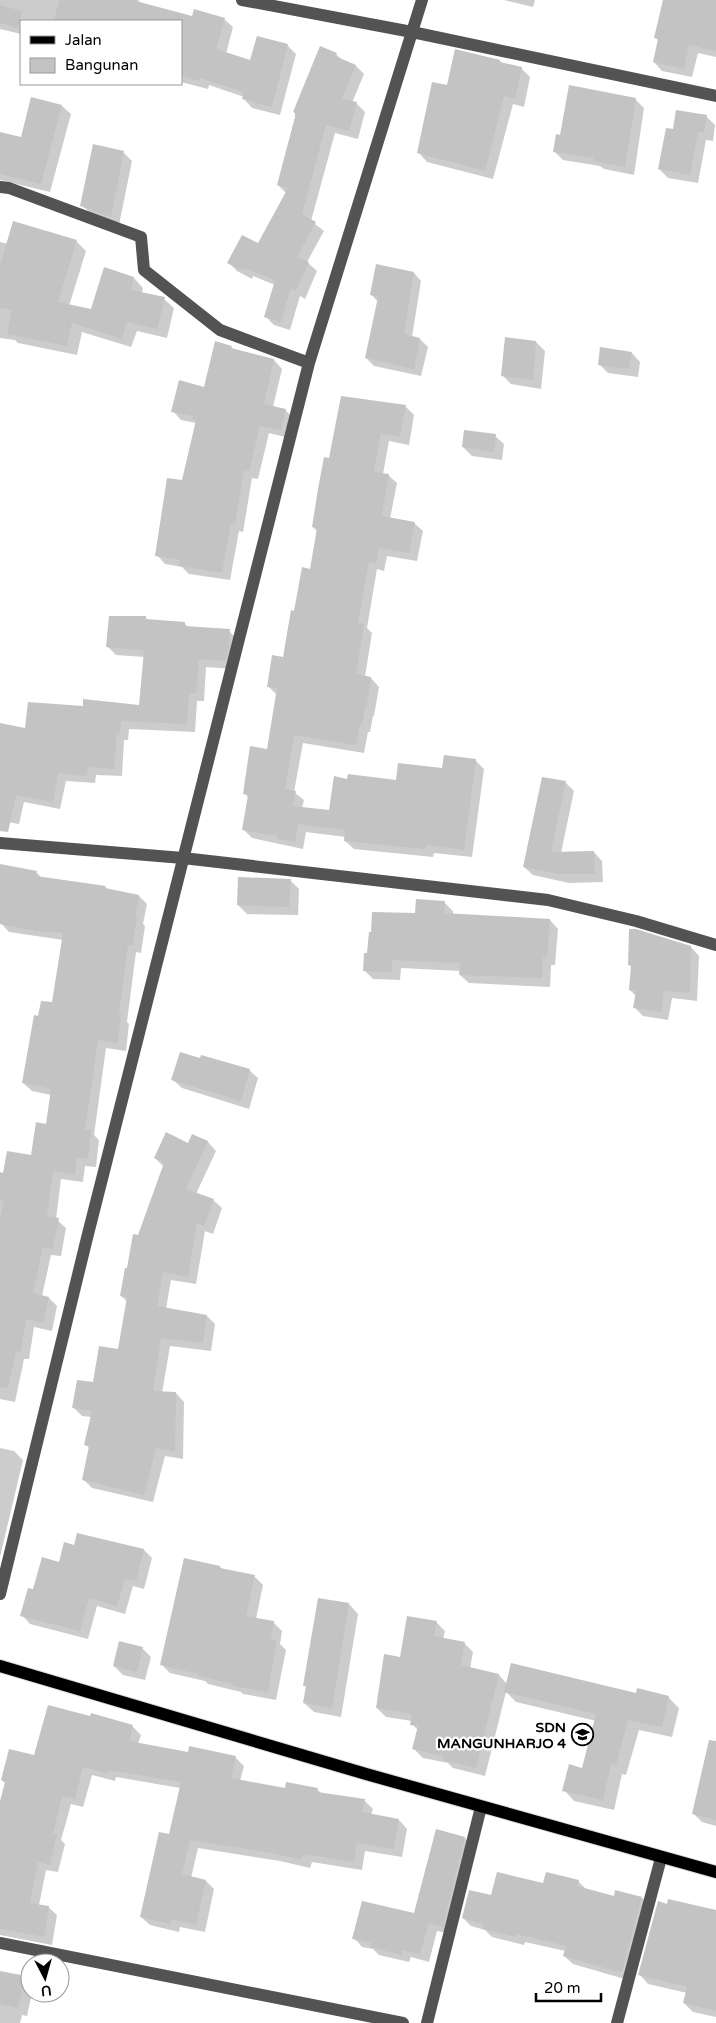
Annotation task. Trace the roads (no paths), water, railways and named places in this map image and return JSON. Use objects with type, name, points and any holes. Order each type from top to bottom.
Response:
[{"type":"main road","points":[[0,1666],[481,1807],[716,1872]]},
{"type":"street","points":[[242,0],[412,32],[716,96]]},
{"type":"street","points":[[0,1594],[87,1238],[309,363],[422,0]]},
{"type":"street","points":[[0,187],[9,188],[141,237],[144,270],[220,330],[309,363]]},
{"type":"street","points":[[0,843],[183,858],[548,900],[636,921],[716,945]]},
{"type":"street","points":[[427,2023],[481,1807]]},
{"type":"street","points":[[617,2023],[662,1858]]},
{"type":"street","points":[[0,1943],[403,2023]]},
{"type":"place","name":"SDN MANGUNHARJO 4","points":[[582,1735]]}]
